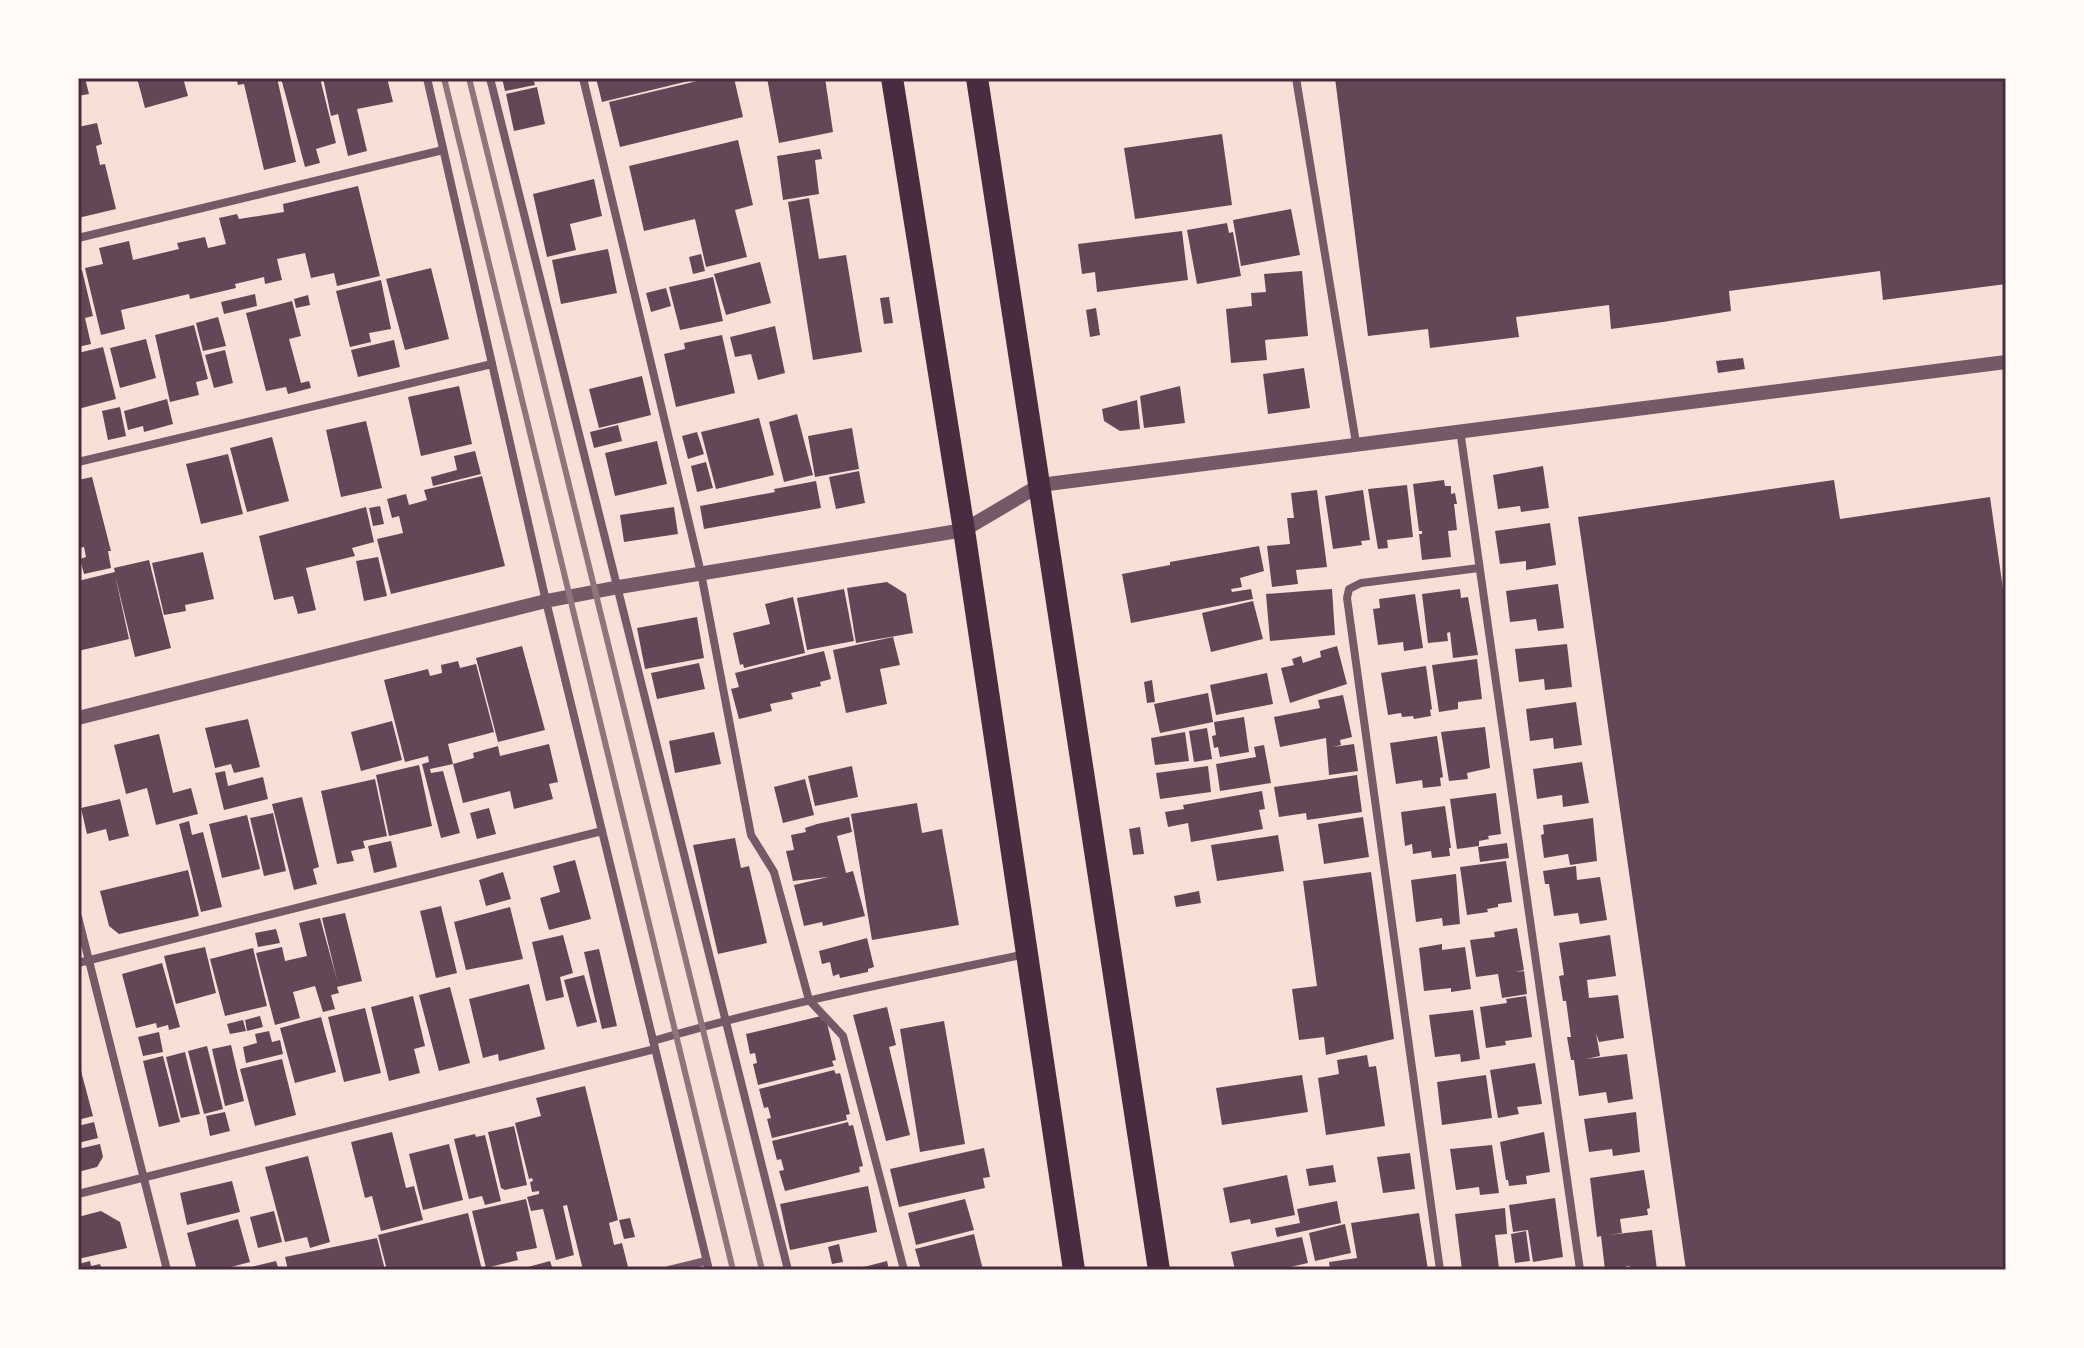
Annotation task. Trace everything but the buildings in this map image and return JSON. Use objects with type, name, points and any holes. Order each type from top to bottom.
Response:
[{"type":"highway","points":[[892,78],[964,530],[1074,1270]]},
{"type":"highway","points":[[977,78],[1159,1270]]},
{"type":"street","points":[[427,78],[546,601],[708,1265],[669,1270]]},
{"type":"street","points":[[490,78],[788,1270]]},
{"type":"street","points":[[583,78],[701,573],[751,835],[774,872],[809,1000],[843,1036],[904,1270]]},
{"type":"street","points":[[1296,78],[1356,443]]},
{"type":"street","points":[[78,238],[443,150]]},
{"type":"street","points":[[78,718],[546,601],[964,530],[1040,485],[2006,362]]},
{"type":"street","points":[[78,462],[492,364]]},
{"type":"street","points":[[1460,430],[1580,1270]]},
{"type":"street","points":[[1440,1270],[1347,598],[1349,589],[1361,583],[1479,568]]},
{"type":"street","points":[[78,963],[602,831]]},
{"type":"street","points":[[78,917],[167,1270]]},
{"type":"street","points":[[78,1194],[654,1045],[727,1019],[1027,954]]},
{"type":"railway","points":[[444,78],[733,1270]]},
{"type":"railway","points":[[469,78],[762,1270]]}]
